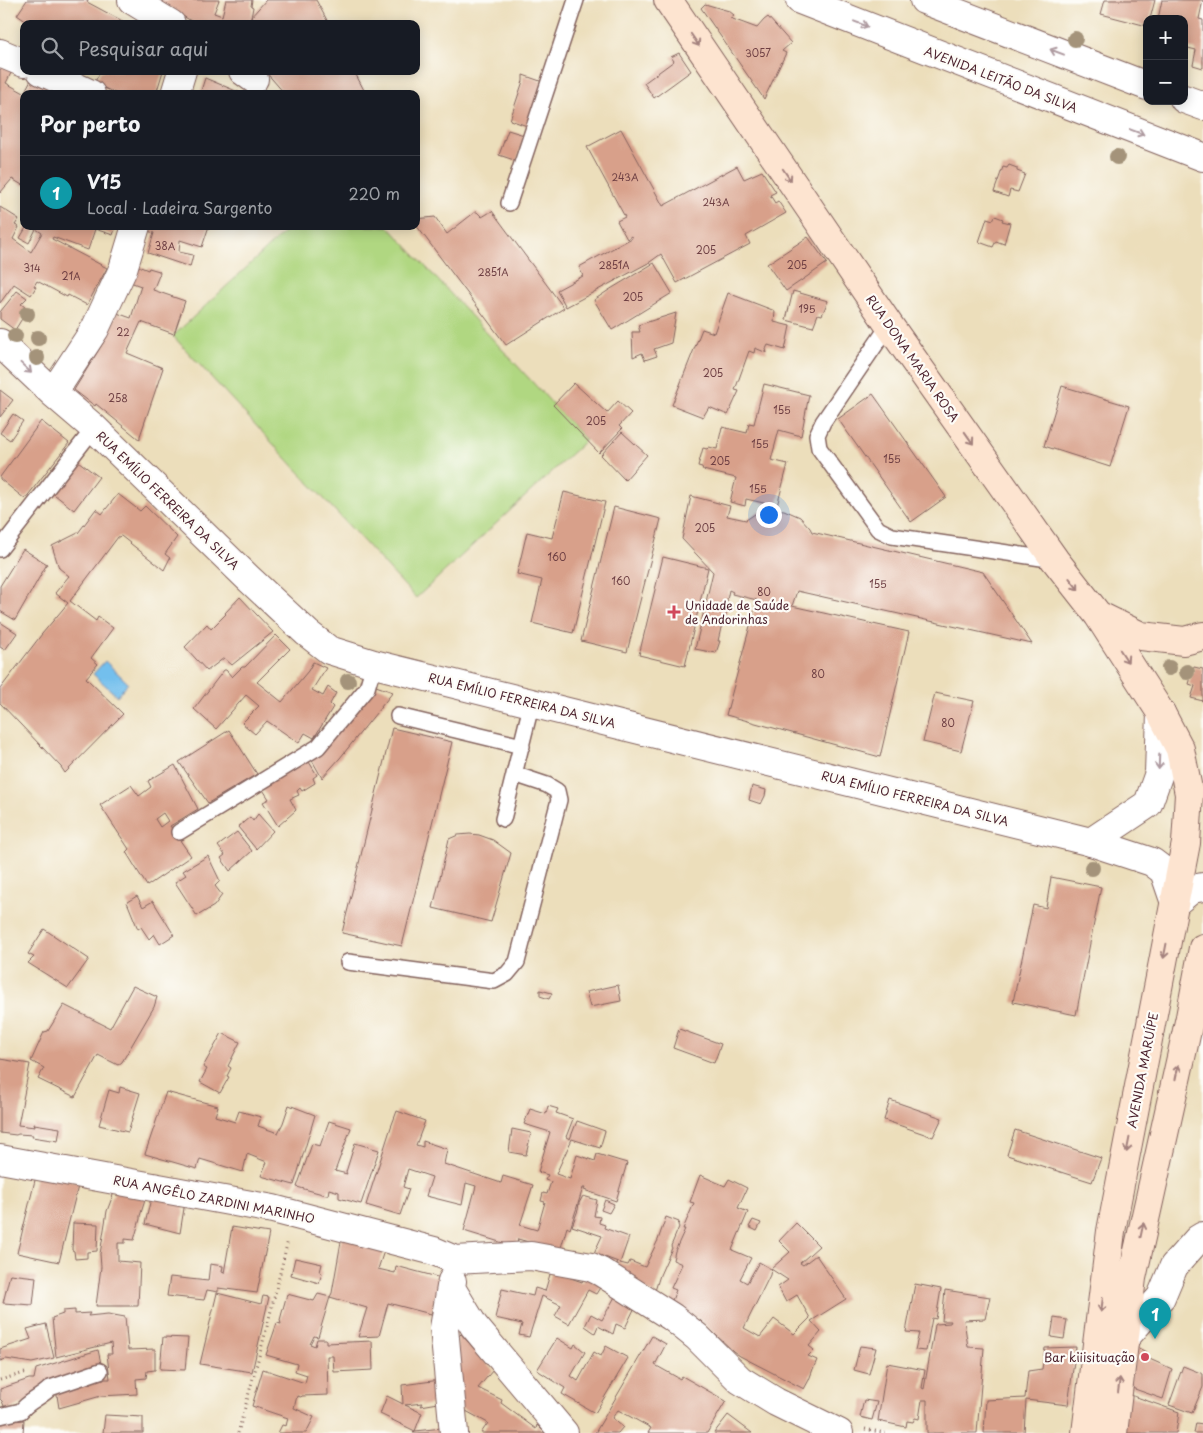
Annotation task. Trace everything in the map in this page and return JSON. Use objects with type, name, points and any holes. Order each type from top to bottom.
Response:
[{"type":"main road","name":"RUA DONA MARIA ROSA","points":[[668,0],[889,325],[1055,560],[1098,616],[1161,713]]},
{"type":"main road","points":[[1098,616],[1141,636],[1184,641],[1203,636]]},
{"type":"main road","name":"AVENIDA MARUÍPE","points":[[1086,1433],[1111,1230],[1174,903],[1194,844],[1189,794],[1180,749],[1161,713]]},
{"type":"main road","points":[[1113,1433],[1132,1278],[1190,1017],[1203,948]]},
{"type":"street","points":[[132,0],[164,20]]},
{"type":"street","name":"AVENIDA LEITÃO DA SILVA","points":[[800,0],[1203,157]]},
{"type":"street","points":[[924,0],[1143,84]]},
{"type":"street","points":[[0,53],[20,62]]},
{"type":"street","points":[[50,75],[82,90]]},
{"type":"street","points":[[176,90],[181,75]]},
{"type":"street","points":[[1188,101],[1203,106]]},
{"type":"street","points":[[53,393],[95,329],[124,269],[135,230]]},
{"type":"street","name":"RUA EMÍLIO FERREIRA DA SILVA","points":[[0,343],[53,393],[94,428],[307,633],[329,650],[374,664],[1091,842],[1152,862]]},
{"type":"street","points":[[1091,842],[1148,804],[1159,773],[1161,713]]},
{"type":"street","points":[[1194,844],[1152,862],[1164,871],[1174,903],[1192,889],[1203,887]]},
{"type":"street","name":"RUA ANGÊLO ZARDINI MARINHO","points":[[0,1159],[294,1214],[434,1251],[455,1260]]},
{"type":"street","points":[[1124,1339],[1161,1297],[1174,1266],[1198,1239],[1203,1236]]},
{"type":"street","points":[[454,1433],[444,1328],[455,1260],[532,1256],[591,1267],[601,1272],[672,1317],[697,1336],[740,1380],[776,1402],[839,1433]]},
{"type":"street","points":[[1132,1278],[1146,1289],[1161,1297]]},
{"type":"street","points":[[451,1288],[474,1326],[564,1433]]},
{"type":"lane","points":[[508,203],[576,0]]},
{"type":"lane","points":[[889,325],[823,422],[817,435],[819,448],[878,529],[892,536],[1055,560]]},
{"type":"lane","points":[[0,549],[94,428]]},
{"type":"lane","points":[[179,832],[318,746],[367,688],[374,664]]},
{"type":"lane","points":[[503,818],[532,702]]},
{"type":"lane","points":[[398,716],[522,746]]},
{"type":"lane","points":[[348,962],[494,981],[508,974],[517,962],[559,800],[557,791],[547,785],[514,774]]},
{"type":"lane","points":[[0,1416],[21,1411],[24,1406],[50,1388],[100,1371]]},
{"type":"path","points":[[238,1433],[267,1327],[294,1214]]},
{"type":"path","points":[[0,1380],[28,1372]]},
{"type":"green space","points":[[287,230],[392,230],[586,440],[416,598],[173,336]]},
{"type":"water","points":[[105,661],[128,683],[117,696],[93,674]]},
{"type":"building","points":[[27,0],[88,0],[87,2],[121,20],[24,20],[17,15]]},
{"type":"building","points":[[157,0],[219,0],[214,13],[222,16],[226,0],[252,0],[251,20],[190,20]]},
{"type":"building","points":[[266,0],[316,0],[327,20],[252,20],[251,17]]},
{"type":"building","points":[[1105,0],[1155,0],[1151,15],[1143,15],[1143,25],[1101,14]]},
{"type":"building","points":[[1162,0],[1203,0],[1199,19],[1203,20],[1203,68],[1193,65],[1196,50],[1188,48],[1188,15],[1159,15]]},
{"type":"building","points":[[705,4],[729,11],[734,15],[730,18],[757,28],[768,17],[791,43],[782,51],[786,53],[764,99],[701,8]]},
{"type":"building","points":[[679,53],[691,71],[654,98],[644,83],[674,61],[671,57]]},
{"type":"building","points":[[0,57],[15,65],[6,83],[20,91],[20,184],[12,179],[0,193]]},
{"type":"building","points":[[33,75],[68,90],[26,90]]},
{"type":"building","points":[[99,75],[162,75],[157,90],[109,90],[94,83]]},
{"type":"building","points":[[268,75],[356,75],[364,90],[282,90]]},
{"type":"building","points":[[523,75],[543,82],[530,127],[510,120],[523,81]]},
{"type":"building","points":[[205,78],[234,90],[201,90]]},
{"type":"building","points":[[621,129],[663,206],[737,166],[744,179],[762,171],[776,192],[770,195],[775,203],[778,201],[786,213],[746,236],[750,244],[677,283],[661,254],[650,262],[566,307],[557,290],[583,276],[579,267],[632,238],[631,236],[627,239],[617,221],[625,217],[587,147]]},
{"type":"building","points":[[508,130],[524,135],[517,161],[499,155]]},
{"type":"building","points":[[1009,165],[1025,174],[1018,192],[1010,190],[1008,197],[994,192],[1003,167],[1007,168]]},
{"type":"building","points":[[0,207],[19,219],[15,225],[19,227],[13,239],[31,252],[42,233],[38,230],[95,230],[88,250],[53,237],[52,239],[107,268],[87,305],[37,281],[31,295],[14,284],[0,303]]},
{"type":"building","points":[[492,211],[564,308],[506,345],[420,230],[420,219],[435,217],[447,234],[475,212],[482,217]]},
{"type":"building","points":[[995,216],[1003,219],[1002,221],[1010,223],[1004,244],[996,241],[993,247],[979,242],[987,218],[993,220]]},
{"type":"building","points":[[25,230],[36,230],[29,243],[20,238]]},
{"type":"building","points":[[98,230],[115,230],[113,235]]},
{"type":"building","points":[[208,230],[202,247],[180,240],[179,252],[193,255],[190,267],[148,253],[154,233],[148,231]]},
{"type":"building","points":[[808,237],[827,263],[786,291],[767,264]]},
{"type":"building","points":[[654,263],[672,293],[612,330],[594,300]]},
{"type":"building","points":[[138,266],[148,270],[149,268],[159,271],[160,273],[153,290],[185,301],[174,334],[141,322],[127,353],[163,368],[140,440],[96,404],[95,406],[74,390],[103,343],[117,313],[131,318],[141,286],[130,282]]},
{"type":"building","points":[[17,291],[27,298],[21,304],[28,309],[15,330],[0,319],[0,312]]},
{"type":"building","points":[[793,291],[828,301],[822,315],[818,314],[813,327],[786,320]]},
{"type":"building","points":[[728,293],[775,311],[774,322],[790,326],[785,350],[768,345],[767,353],[755,348],[754,353],[749,351],[735,390],[739,391],[728,415],[709,407],[703,417],[672,405],[702,329],[714,333]]},
{"type":"building","points":[[676,313],[671,343],[654,349],[657,356],[645,360],[642,353],[633,357],[632,332],[640,332],[638,325]]},
{"type":"building","points":[[574,383],[607,413],[618,401],[631,413],[619,426],[622,429],[599,453],[553,405]]},
{"type":"building","points":[[764,384],[809,395],[801,436],[779,430],[771,460],[788,464],[777,506],[746,499],[745,506],[730,502],[736,478],[703,470],[702,467],[698,466],[703,448],[717,449],[722,427],[747,433],[749,423],[754,424]]},
{"type":"building","points":[[1062,386],[1129,406],[1110,467],[1044,446]]},
{"type":"building","points":[[0,390],[13,400],[0,417]]},
{"type":"building","points":[[873,394],[946,497],[911,522],[838,419]]},
{"type":"building","points":[[13,414],[23,421],[10,440],[0,433]]},
{"type":"building","points":[[41,421],[69,443],[25,499],[0,479],[0,477]]},
{"type":"building","points":[[622,432],[647,455],[625,480],[601,455]]},
{"type":"building","points":[[74,458],[99,477],[74,510],[50,491]]},
{"type":"building","points":[[564,492],[605,502],[573,633],[532,623],[542,580],[517,574],[527,532],[552,538]]},
{"type":"building","points":[[118,494],[140,511],[145,506],[177,537],[165,554],[170,558],[164,570],[121,536],[118,537],[70,601],[96,621],[98,617],[113,628],[91,658],[98,664],[86,678],[123,714],[65,773],[0,703],[0,689],[68,603],[55,593],[69,576],[59,568],[52,546],[78,533],[96,509],[102,514]]},
{"type":"building","points":[[691,496],[730,506],[727,516],[746,520],[765,510],[784,510],[800,517],[812,532],[983,572],[1032,644],[797,591],[792,606],[909,632],[880,757],[726,715],[757,600],[732,594],[733,592],[729,590],[726,605],[728,606],[725,619],[723,619],[716,653],[695,649],[713,572],[682,539]]},
{"type":"building","points":[[614,507],[661,519],[627,652],[581,641]]},
{"type":"building","points":[[23,549],[47,564],[15,620],[0,611],[0,586]]},
{"type":"building","name":"Unidade de Saúde de Andorinhas","points":[[663,557],[708,568],[685,666],[639,655]]},
{"type":"building","points":[[240,597],[273,632],[232,665],[224,658],[207,671],[185,647],[207,624],[211,629]]},
{"type":"building","points":[[0,622],[17,633],[5,650],[0,647]]},
{"type":"building","points":[[276,635],[290,649],[257,682],[282,702],[308,671],[313,662],[326,668],[312,690],[323,696],[328,687],[336,693],[330,704],[333,707],[314,738],[305,733],[299,743],[267,721],[255,734],[242,723],[259,706],[246,695],[216,729],[194,709],[224,670],[232,677],[242,667],[245,667]]},
{"type":"building","points":[[1194,667],[1203,669],[1203,701],[1191,698],[1195,686],[1189,684]]},
{"type":"building","points":[[373,685],[393,692],[322,778],[309,755]]},
{"type":"building","points":[[935,693],[974,701],[961,751],[923,742]]},
{"type":"building","points":[[392,728],[452,742],[402,946],[342,933]]},
{"type":"building","points":[[229,730],[257,774],[208,803],[179,762]]},
{"type":"building","points":[[306,757],[317,775],[313,778],[315,783],[302,791],[300,788],[297,791],[299,795],[290,799],[296,810],[278,826],[263,802],[269,799],[260,785]]},
{"type":"building","points":[[175,765],[198,809],[170,826],[191,856],[147,886],[126,852],[129,849],[100,805],[131,785],[139,796],[151,787],[148,781]],"holes":[[[163,813],[168,821],[160,827],[155,819]]]},
{"type":"building","points":[[752,786],[766,790],[761,804],[749,800]]},
{"type":"building","points":[[258,814],[273,831],[256,849],[238,827],[250,817],[253,821]]},
{"type":"building","points":[[237,832],[252,851],[230,871],[221,858],[225,855],[218,846]]},
{"type":"building","points":[[470,834],[493,840],[511,853],[491,922],[433,908],[449,839],[458,835]]},
{"type":"building","points":[[208,856],[220,881],[215,886],[222,895],[214,906],[197,916],[175,882],[186,875],[183,871]]},
{"type":"building","points":[[1051,877],[1101,887],[1076,1015],[1013,1002],[1033,905],[1046,908]]},
{"type":"building","points":[[137,896],[143,907],[153,901],[174,935],[160,944],[154,934],[149,939],[141,927],[138,929],[127,902]]},
{"type":"building","points":[[44,929],[89,959],[68,988],[28,963],[34,957],[28,954]]},
{"type":"building","points":[[618,985],[621,1001],[590,1007],[586,992]]},
{"type":"building","points":[[133,986],[157,997],[154,1007],[122,1062],[118,1065],[98,1055],[75,1097],[38,1079],[44,1068],[31,1061],[44,1032],[48,1031],[64,1005],[110,1028]]},
{"type":"building","points":[[540,990],[552,993],[549,999],[540,996]]},
{"type":"building","points":[[679,1029],[721,1044],[714,1063],[673,1048]]},
{"type":"building","points":[[222,1033],[240,1042],[228,1066],[231,1068],[227,1076],[229,1077],[220,1093],[200,1082],[207,1069],[203,1067]]},
{"type":"building","points":[[0,1059],[30,1064],[18,1125],[35,1127],[34,1124],[60,1128],[58,1141],[32,1137],[33,1135],[0,1133]]},
{"type":"building","points":[[120,1087],[140,1093],[128,1132],[99,1125],[109,1090],[119,1093]]},
{"type":"building","points":[[166,1092],[218,1106],[215,1116],[235,1122],[239,1111],[261,1117],[258,1126],[278,1133],[289,1105],[315,1115],[294,1185],[261,1176],[267,1162],[247,1154],[243,1172],[200,1159],[197,1169],[145,1154]]},
{"type":"building","points":[[890,1100],[942,1118],[933,1137],[884,1120]]},
{"type":"building","points":[[548,1106],[558,1109],[556,1113],[573,1119],[566,1137],[570,1139],[577,1121],[605,1131],[600,1148],[572,1139],[556,1174],[570,1179],[577,1155],[595,1161],[597,1154],[627,1163],[616,1201],[583,1188],[570,1229],[567,1227],[560,1251],[518,1239],[516,1247],[464,1231],[476,1186],[466,1183],[462,1205],[426,1196],[432,1177],[408,1169],[403,1187],[409,1189],[400,1215],[366,1205],[397,1111],[425,1121],[416,1145],[423,1147],[423,1141],[447,1149],[444,1164],[501,1183],[503,1176],[533,1185],[520,1225],[537,1230],[545,1202],[541,1201],[543,1193],[547,1194],[551,1182],[545,1180],[548,1175],[538,1172],[550,1132],[524,1124],[530,1109],[546,1114]]},
{"type":"building","points":[[329,1121],[351,1128],[335,1171],[347,1174],[355,1143],[379,1150],[361,1204],[339,1198],[339,1192],[329,1189],[328,1195],[326,1195],[297,1187],[312,1144],[320,1146]]},
{"type":"building","points":[[512,1129],[531,1133],[526,1155],[509,1152]]},
{"type":"building","points":[[1015,1130],[1101,1158],[1092,1182],[1007,1155]]},
{"type":"building","points":[[37,1172],[79,1182],[59,1262],[17,1253]]},
{"type":"building","points":[[700,1175],[725,1186],[729,1179],[747,1188],[738,1208],[748,1212],[732,1250],[751,1258],[740,1279],[747,1283],[759,1262],[771,1269],[790,1252],[779,1241],[796,1223],[819,1246],[800,1263],[803,1265],[816,1255],[846,1299],[811,1321],[821,1332],[809,1346],[814,1350],[808,1356],[817,1360],[804,1389],[740,1356],[701,1321],[671,1303],[676,1290],[671,1288],[682,1264],[673,1260],[694,1203],[690,1202]],"holes":[[[771,1269],[788,1280],[778,1287],[786,1302],[797,1295],[810,1318],[794,1334],[774,1319],[760,1337],[744,1328],[770,1275]]]},
{"type":"building","points":[[116,1187],[147,1194],[134,1240],[125,1239],[125,1243],[118,1243],[118,1261],[140,1263],[138,1306],[96,1306],[101,1267],[100,1254],[107,1211]]},
{"type":"building","points":[[152,1194],[185,1202],[180,1233],[145,1224]]},
{"type":"building","points":[[583,1196],[597,1200],[594,1216],[600,1217],[599,1223],[605,1225],[604,1228],[629,1237],[620,1263],[628,1265],[630,1261],[645,1267],[658,1240],[666,1217],[679,1222],[672,1248],[654,1294],[613,1276],[618,1262],[594,1253],[602,1236],[572,1226]]},
{"type":"building","points":[[605,1200],[614,1204],[609,1213],[601,1210]]},
{"type":"building","points":[[753,1220],[761,1223],[757,1231],[749,1227]]},
{"type":"building","points":[[73,1223],[98,1224],[97,1251],[87,1252],[87,1258],[75,1259],[74,1251],[72,1250]]},
{"type":"building","points":[[232,1227],[269,1233],[257,1293],[218,1288],[218,1292],[207,1290],[204,1300],[167,1296],[170,1277],[208,1281],[210,1264],[223,1266],[222,1272],[224,1273]]},
{"type":"building","points":[[342,1236],[385,1248],[378,1269],[395,1273],[396,1266],[441,1278],[431,1314],[388,1303],[379,1336],[358,1337],[367,1308],[330,1297]]},
{"type":"building","points":[[295,1258],[322,1264],[319,1283],[291,1275]]},
{"type":"building","points":[[589,1268],[606,1278],[596,1294],[588,1290],[569,1324],[555,1316],[561,1305],[542,1296],[529,1337],[519,1335],[522,1324],[495,1318],[502,1289],[533,1296],[535,1288],[545,1291],[551,1271],[582,1282]]},
{"type":"building","points":[[10,1274],[36,1277],[33,1305],[3,1303]]},
{"type":"building","points":[[915,1284],[941,1289],[936,1319],[932,1318],[926,1351],[915,1350],[919,1333],[906,1332]]},
{"type":"building","points":[[945,1290],[990,1297],[985,1319],[964,1320],[968,1347],[984,1348],[977,1433],[927,1433],[927,1400],[922,1400],[919,1419],[915,1418],[913,1422],[907,1421],[906,1427],[878,1421],[887,1363],[925,1370],[922,1388],[924,1389],[935,1325],[950,1323],[951,1321],[942,1321]]},
{"type":"building","points":[[217,1293],[261,1304],[263,1296],[269,1297],[252,1372],[200,1364]]},
{"type":"building","points":[[287,1294],[314,1301],[318,1294],[330,1297],[318,1337],[314,1336],[310,1344],[315,1346],[317,1339],[326,1339],[326,1343],[372,1341],[373,1370],[334,1372],[333,1356],[327,1356],[328,1395],[297,1396],[294,1408],[314,1417],[306,1433],[278,1433],[282,1425],[286,1426],[288,1418],[252,1406],[263,1369],[305,1383],[307,1375],[295,1371],[297,1364],[266,1355],[277,1323],[281,1324],[280,1320]]},
{"type":"building","points":[[616,1295],[637,1303],[625,1328],[616,1324],[613,1334],[598,1326],[595,1333],[585,1326],[591,1314],[602,1320]]},
{"type":"building","points":[[75,1310],[75,1314],[90,1313],[88,1316],[108,1314],[125,1317],[128,1350],[155,1349],[155,1370],[147,1371],[146,1378],[136,1379],[137,1394],[101,1396],[59,1408],[56,1389],[98,1379],[110,1379],[107,1354],[112,1354],[111,1343],[56,1357],[52,1318],[63,1314],[63,1311]]},
{"type":"building","points":[[1054,1318],[1067,1320],[1064,1339],[1051,1337]]},
{"type":"building","points":[[46,1324],[54,1358],[32,1363],[6,1359],[0,1361],[0,1349],[31,1339],[27,1329]]},
{"type":"building","points":[[461,1334],[493,1370],[478,1388],[502,1400],[501,1403],[536,1429],[537,1425],[545,1433],[481,1433],[488,1423],[455,1405],[457,1338]]},
{"type":"building","points":[[652,1336],[666,1344],[655,1365],[680,1379],[682,1376],[726,1401],[707,1433],[648,1433],[651,1428],[618,1410],[612,1418],[623,1427],[618,1433],[595,1433]]},
{"type":"building","points":[[163,1337],[188,1338],[185,1370],[160,1369]]},
{"type":"building","points":[[557,1338],[573,1348],[575,1344],[585,1352],[571,1376],[578,1381],[594,1352],[601,1356],[606,1346],[628,1358],[595,1413],[562,1394],[565,1388],[537,1370]]},
{"type":"building","points":[[860,1346],[876,1348],[869,1374],[854,1370]]},
{"type":"building","points":[[1135,1346],[1146,1352],[1145,1357],[1172,1369],[1163,1399],[1129,1387]]},
{"type":"building","points":[[1076,1347],[1068,1405],[1026,1400],[1024,1433],[984,1433],[986,1400],[1025,1398],[1028,1371],[1042,1369],[1045,1348]]},
{"type":"building","points":[[98,1350],[102,1368],[6,1411],[0,1399],[0,1389],[34,1379],[36,1369]]},
{"type":"building","points":[[1183,1366],[1203,1374],[1203,1387],[1192,1413],[1169,1405]]},
{"type":"building","points":[[448,1379],[450,1401],[421,1406],[423,1403],[405,1405],[422,1413],[415,1431],[380,1414],[387,1396],[403,1404],[402,1385]]},
{"type":"building","points":[[1128,1394],[1179,1412],[1176,1433],[1122,1433]]},
{"type":"building","points":[[864,1400],[877,1402],[872,1420],[860,1417]]},
{"type":"building","points":[[105,1415],[143,1417],[143,1433],[103,1433]]},
{"type":"building","points":[[728,1415],[752,1433],[714,1433]]},
{"type":"building","points":[[24,1420],[23,1433],[0,1433],[0,1422]]},
{"type":"building","points":[[1196,1423],[1203,1424],[1203,1433],[1194,1433]]},
{"type":"building","points":[[452,1427],[453,1433],[413,1433],[415,1431]]},
{"type":"place","name":"Unidade de Saúde de Andorinhas","points":[[674,612]]},
{"type":"place","name":"V15","points":[[1155,1339]]},
{"type":"place","name":"Bar kiiisituação","points":[[1145,1357]]}]
